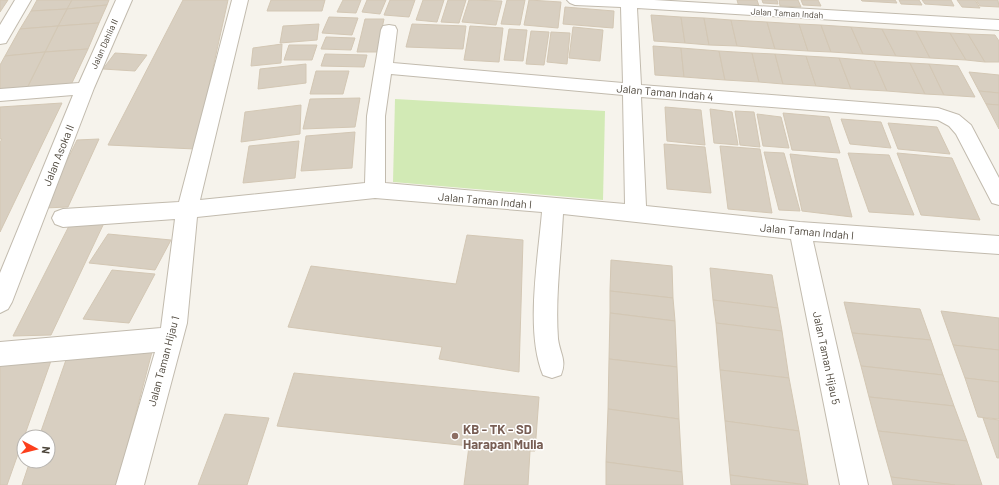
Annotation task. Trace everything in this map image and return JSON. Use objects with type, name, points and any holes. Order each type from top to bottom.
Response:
[{"type":"street","points":[[0,39],[23,0]]},
{"type":"street","name":"Jalan Dahlia II","points":[[85,88],[124,0]]},
{"type":"street","points":[[187,210],[240,0]]},
{"type":"street","name":"Jalan Taman Indah","points":[[575,0],[999,25]]},
{"type":"street","points":[[629,2],[636,215]]},
{"type":"street","points":[[375,190],[376,116],[389,30]]},
{"type":"street","name":"Jalan Taman Indah 4","points":[[383,68],[948,116],[958,122],[964,130],[999,197]]},
{"type":"street","points":[[0,96],[85,88]]},
{"type":"street","name":"Jalan Asoka II","points":[[0,302],[85,88]]},
{"type":"street","name":"Jalan Taman Indah I","points":[[63,218],[187,210],[375,190],[553,205],[636,215],[800,231],[999,245]]},
{"type":"street","points":[[552,366],[546,340],[546,307],[553,205]]},
{"type":"street","name":"Jalan Taman Hijau 1","points":[[130,485],[176,315],[187,210]]},
{"type":"street","name":"Jalan Taman Hijau 5","points":[[800,231],[854,485]]},
{"type":"street","points":[[0,354],[169,339]]},
{"type":"green space","points":[[395,99],[605,111],[603,200],[393,182]]},
{"type":"building","points":[[0,0],[8,0],[0,12]]},
{"type":"building","points":[[37,0],[72,0],[67,9],[31,11]]},
{"type":"building","points":[[72,0],[109,0],[107,5],[67,9]]},
{"type":"building","points":[[183,0],[228,0],[195,149],[108,145]]},
{"type":"building","points":[[271,0],[325,0],[322,11],[267,11]]},
{"type":"building","points":[[343,0],[361,0],[356,13],[337,12]]},
{"type":"building","points":[[367,0],[386,0],[380,14],[362,12]]},
{"type":"building","points":[[390,0],[415,0],[409,17],[384,15]]},
{"type":"building","points":[[423,0],[444,0],[437,22],[416,20]]},
{"type":"building","points":[[448,0],[466,0],[459,23],[441,22]]},
{"type":"building","points":[[469,0],[502,1],[496,25],[462,22]]},
{"type":"building","points":[[507,0],[525,0],[520,25],[501,24]]},
{"type":"building","points":[[529,0],[561,2],[558,28],[524,25]]},
{"type":"building","points":[[737,0],[757,0],[760,9],[739,7]]},
{"type":"building","points":[[762,0],[777,0],[778,4],[763,3]]},
{"type":"building","points":[[779,0],[798,0],[801,7],[780,6]]},
{"type":"building","points":[[801,0],[818,0],[821,6],[803,5]]},
{"type":"building","points":[[861,0],[895,0],[897,3],[862,1]]},
{"type":"building","points":[[899,0],[919,0],[922,5],[901,4]]},
{"type":"building","points":[[922,0],[951,0],[954,6],[925,4]]},
{"type":"building","points":[[957,0],[975,0],[980,8],[962,7]]},
{"type":"building","points":[[976,0],[998,0],[999,7],[980,6]]},
{"type":"building","points":[[107,5],[99,23],[58,26],[67,9]]},
{"type":"building","points":[[565,7],[614,11],[613,28],[563,24]]},
{"type":"building","points":[[67,9],[58,26],[20,29],[31,11]]},
{"type":"building","points":[[651,15],[681,17],[685,43],[654,41]]},
{"type":"building","points":[[329,17],[358,18],[352,35],[322,33]]},
{"type":"building","points":[[681,17],[704,18],[709,45],[685,43]]},
{"type":"building","points":[[704,18],[731,20],[737,46],[709,45]]},
{"type":"building","points":[[365,19],[384,19],[377,52],[357,52]]},
{"type":"building","points":[[731,20],[767,22],[775,49],[737,46]]},
{"type":"building","points":[[767,22],[799,24],[808,51],[775,49]]},
{"type":"building","points":[[99,23],[88,49],[45,52],[58,26]]},
{"type":"building","points":[[319,24],[317,40],[280,43],[283,26]]},
{"type":"building","points":[[412,24],[466,26],[463,49],[406,47]]},
{"type":"building","points":[[799,24],[821,25],[831,52],[808,51]]},
{"type":"building","points":[[821,25],[851,27],[863,54],[831,52]]},
{"type":"building","points":[[58,26],[45,52],[5,56],[20,29]]},
{"type":"building","points":[[470,26],[503,28],[499,62],[464,60]]},
{"type":"building","points":[[573,27],[603,30],[600,61],[569,58]]},
{"type":"building","points":[[851,27],[882,29],[896,56],[863,54]]},
{"type":"building","points":[[509,29],[527,30],[523,61],[504,60]]},
{"type":"building","points":[[882,29],[916,31],[930,58],[896,56]]},
{"type":"building","points":[[531,31],[549,32],[544,65],[526,64]]},
{"type":"building","points":[[916,31],[950,33],[966,60],[930,58]]},
{"type":"building","points":[[551,32],[570,33],[567,64],[547,62]]},
{"type":"building","points":[[950,33],[968,34],[985,62],[966,60]]},
{"type":"building","points":[[968,34],[995,35],[999,41],[999,62],[985,62]]},
{"type":"building","points":[[326,37],[355,38],[351,50],[321,49]]},
{"type":"building","points":[[282,44],[281,63],[251,66],[253,48]]},
{"type":"building","points":[[289,45],[317,45],[312,60],[284,60]]},
{"type":"building","points":[[653,46],[681,48],[684,77],[655,75]]},
{"type":"building","points":[[681,48],[719,51],[725,80],[684,77]]},
{"type":"building","points":[[88,49],[71,85],[26,90],[45,52]]},
{"type":"building","points":[[719,51],[752,53],[759,82],[725,80]]},
{"type":"building","points":[[45,52],[26,90],[0,92],[0,65],[5,56]]},
{"type":"building","points":[[115,53],[147,55],[135,71],[103,69]]},
{"type":"building","points":[[752,53],[775,54],[783,84],[759,82]]},
{"type":"building","points":[[325,54],[367,55],[364,67],[321,66]]},
{"type":"building","points":[[775,54],[806,56],[816,86],[783,84]]},
{"type":"building","points":[[806,56],[839,58],[851,89],[816,86]]},
{"type":"building","points":[[839,58],[874,61],[887,91],[851,89]]},
{"type":"building","points":[[874,61],[910,63],[925,94],[887,91]]},
{"type":"building","points":[[910,63],[929,64],[944,95],[925,94]]},
{"type":"building","points":[[306,64],[306,83],[258,89],[260,69]]},
{"type":"building","points":[[929,64],[958,66],[975,97],[944,95]]},
{"type":"building","points":[[316,71],[349,71],[343,94],[310,94]]},
{"type":"building","points":[[969,72],[999,75],[999,93],[979,91]]},
{"type":"building","points":[[979,91],[999,93],[999,105],[986,104]]},
{"type":"building","points":[[360,98],[355,127],[303,129],[310,99]]},
{"type":"building","points":[[62,103],[0,232],[0,142],[2,139],[0,139],[0,107]]},
{"type":"building","points":[[986,104],[999,105],[999,129]]},
{"type":"building","points":[[301,105],[300,134],[241,142],[245,112]]},
{"type":"building","points":[[665,107],[701,110],[705,145],[667,141]]},
{"type":"building","points":[[710,109],[732,112],[738,145],[714,143]]},
{"type":"building","points":[[735,111],[754,112],[760,147],[740,145]]},
{"type":"building","points":[[783,113],[829,117],[840,153],[792,150]]},
{"type":"building","points":[[757,114],[781,117],[789,148],[763,146]]},
{"type":"building","points":[[841,119],[881,122],[891,148],[850,144]]},
{"type":"building","points":[[888,123],[937,127],[950,154],[898,149]]},
{"type":"building","points":[[355,132],[352,168],[301,171],[306,136]]},
{"type":"building","points":[[99,139],[68,207],[44,208],[77,140]]},
{"type":"building","points":[[299,141],[295,178],[243,183],[249,146]]},
{"type":"building","points":[[664,144],[705,147],[711,193],[667,189]]},
{"type":"building","points":[[720,146],[760,149],[772,213],[728,209]]},
{"type":"building","points":[[764,152],[784,153],[800,211],[779,210]]},
{"type":"building","points":[[848,153],[889,155],[914,215],[869,212]]},
{"type":"building","points":[[897,153],[952,158],[980,220],[921,215]]},
{"type":"building","points":[[790,154],[837,159],[852,217],[802,211]]},
{"type":"building","points":[[104,223],[51,335],[13,336],[70,224]]},
{"type":"building","points":[[108,234],[171,240],[155,270],[89,263]]},
{"type":"building","points":[[467,235],[523,240],[519,372],[439,359],[442,347],[288,327],[311,266],[456,284]]},
{"type":"building","points":[[611,260],[672,266],[673,298],[610,291]]},
{"type":"building","points":[[710,268],[772,275],[778,308],[713,300]]},
{"type":"building","points":[[112,270],[155,274],[129,323],[83,319]]},
{"type":"building","points":[[610,291],[673,298],[675,321],[610,313]]},
{"type":"building","points":[[713,300],[778,308],[782,331],[716,323]]},
{"type":"building","points":[[844,302],[920,309],[931,340],[852,333]]},
{"type":"building","points":[[941,311],[999,318],[999,350],[953,345]]},
{"type":"building","points":[[610,313],[675,321],[677,367],[609,359]]},
{"type":"building","points":[[716,323],[782,331],[789,378],[720,370]]},
{"type":"building","points":[[852,333],[931,340],[943,375],[861,366]]},
{"type":"building","points":[[953,345],[999,350],[999,382],[965,378]]},
{"type":"building","points":[[153,348],[117,485],[22,485],[27,469],[56,469],[56,429],[42,429],[67,357]]},
{"type":"building","points":[[52,358],[27,429],[16,429],[16,460],[7,485],[0,485],[0,364]]},
{"type":"building","points":[[609,359],[677,367],[679,419],[608,409]]},
{"type":"building","points":[[861,366],[943,375],[954,406],[869,397]]},
{"type":"building","points":[[720,370],[789,378],[799,431],[725,421]]},
{"type":"building","name":"KB - TK - SD Harapan Mulia","points":[[294,373],[539,397],[535,451],[530,451],[528,485],[464,485],[469,446],[277,426]]},
{"type":"building","points":[[965,378],[999,382],[999,419],[978,417]]},
{"type":"building","points":[[869,397],[954,406],[967,441],[878,431]]},
{"type":"building","points":[[608,409],[679,419],[682,472],[606,462]]},
{"type":"building","points":[[225,414],[269,418],[247,485],[198,485]]},
{"type":"building","points":[[983,418],[999,420],[999,458],[997,458]]},
{"type":"building","points":[[725,421],[799,431],[808,485],[730,475]]},
{"type":"building","points":[[878,431],[967,441],[982,485],[955,485],[891,477]]},
{"type":"building","points":[[606,462],[682,472],[683,485],[606,485]]},
{"type":"building","points":[[730,475],[806,485],[731,485]]},
{"type":"building","points":[[891,477],[955,485],[893,485]]},
{"type":"place","name":"KB - TK - SD Harapan Mulia","points":[[455,436]]}]
